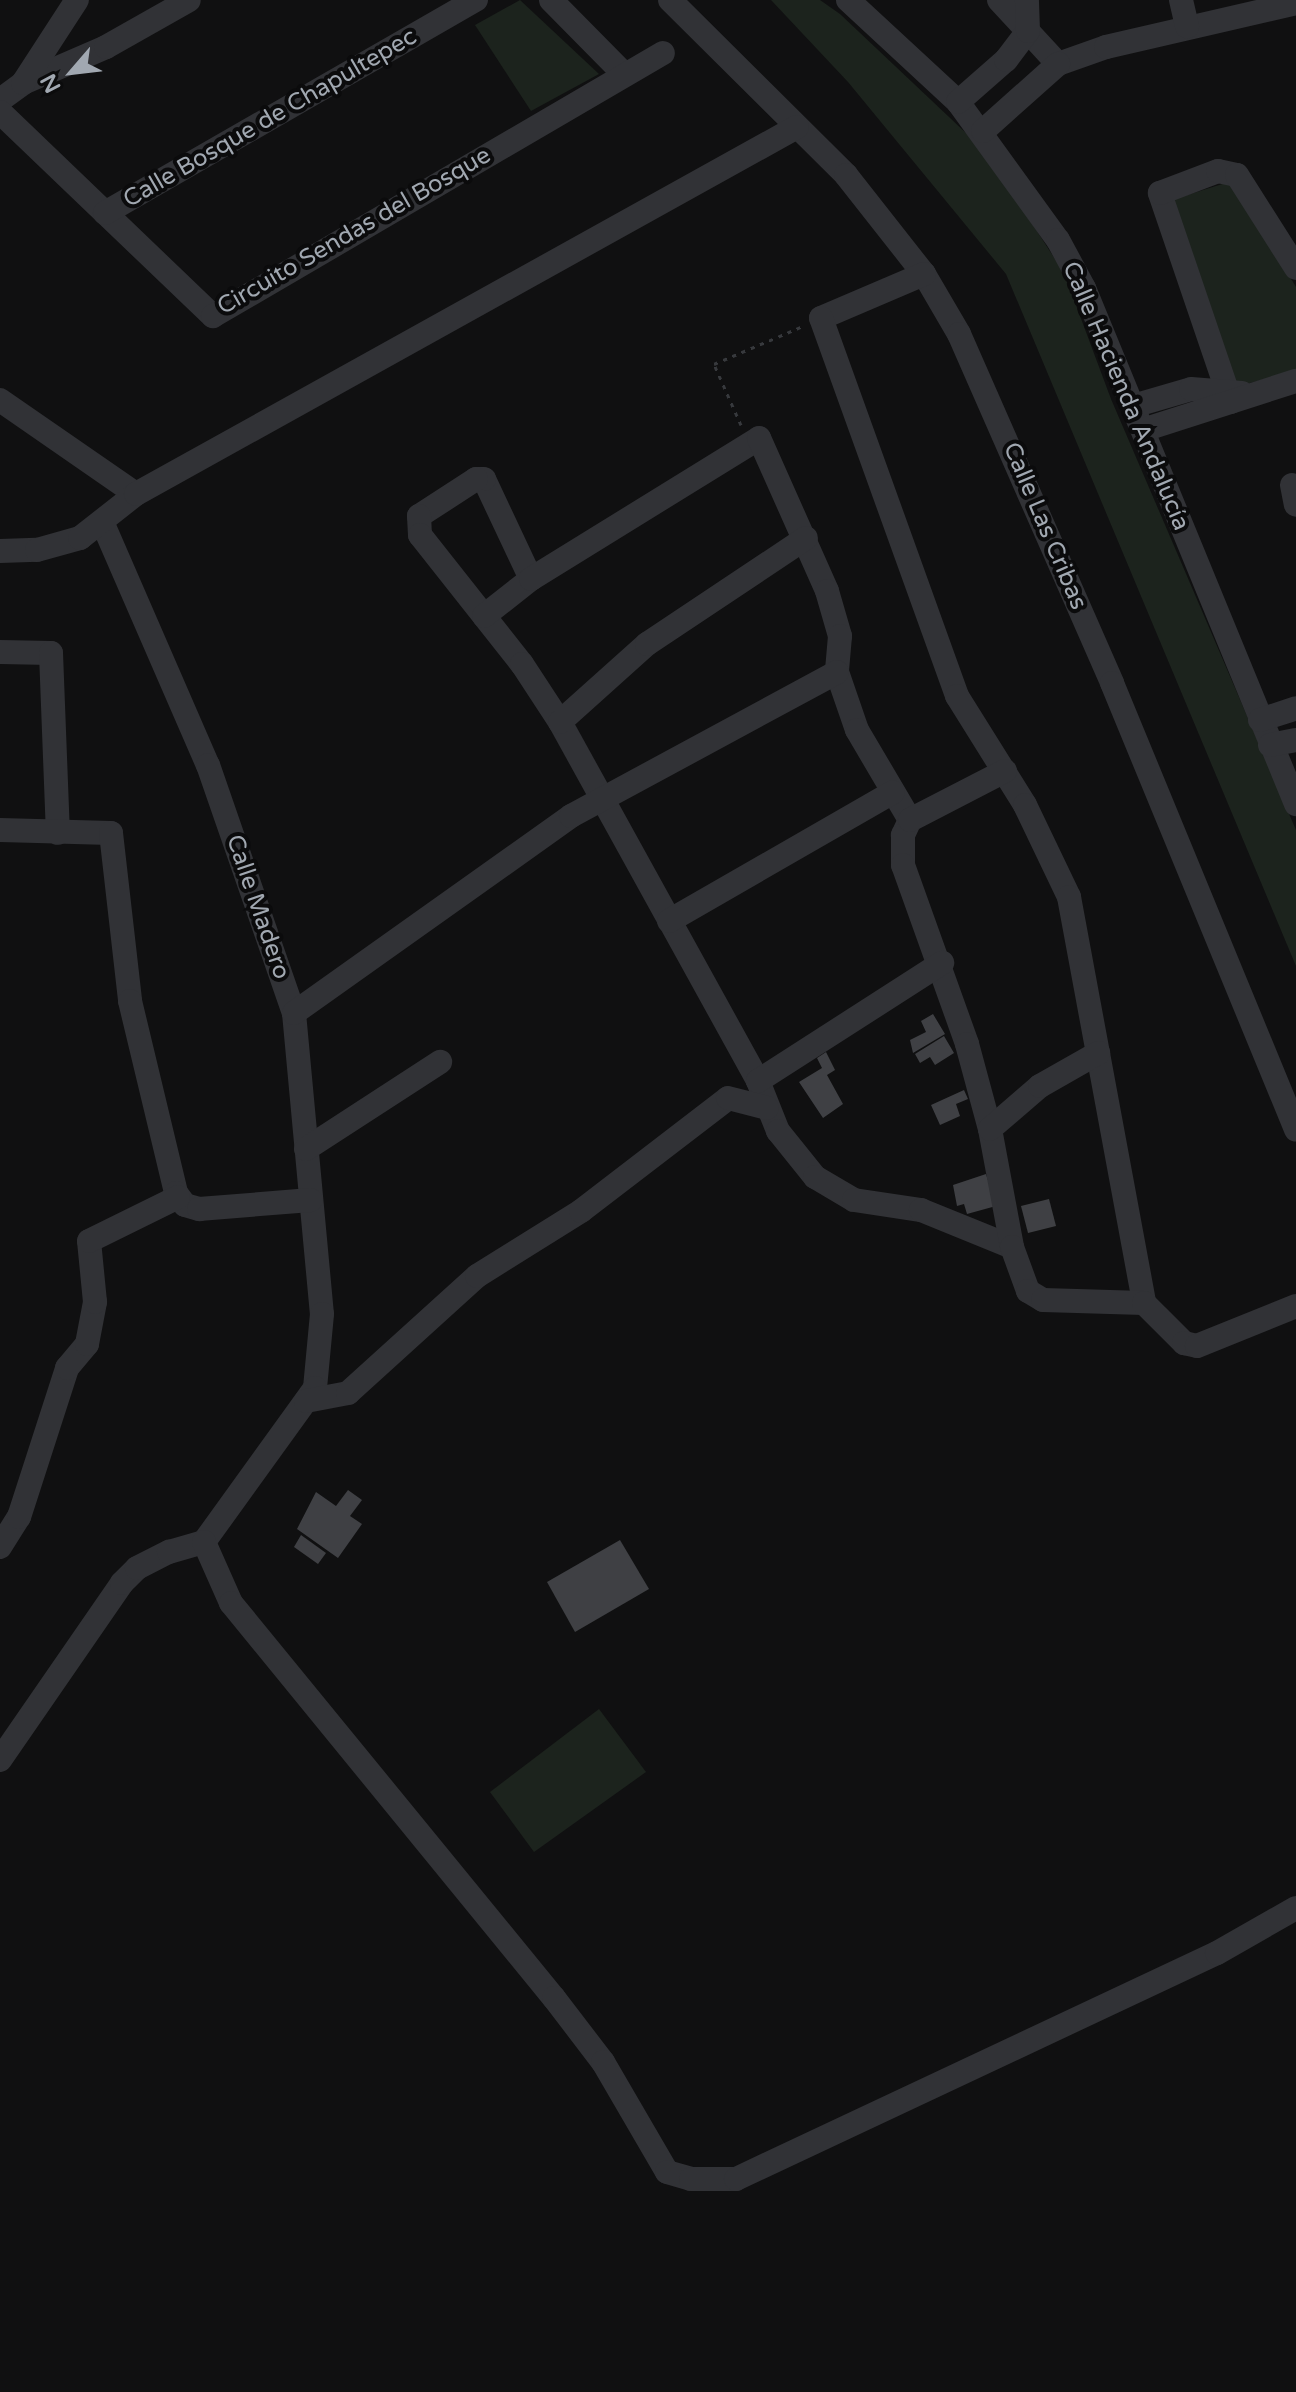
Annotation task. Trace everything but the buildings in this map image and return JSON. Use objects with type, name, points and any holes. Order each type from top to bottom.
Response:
[{"type":"street","points":[[23,83],[77,0]]},
{"type":"street","points":[[0,100],[23,83],[95,52],[189,0]]},
{"type":"street","name":"Calle Bosque de Chapultepec","points":[[105,213],[476,0]]},
{"type":"street","points":[[551,0],[625,75]]},
{"type":"street","name":"Calle Las Cribas","points":[[670,0],[856,186],[924,274],[996,413],[1296,1130]]},
{"type":"street","name":"Calle Hacienda Andalucía","points":[[848,0],[958,102],[983,131],[1065,252],[1133,406],[1296,804]]},
{"type":"street","points":[[999,0],[1058,64]]},
{"type":"street","points":[[958,102],[1006,60],[1028,31],[1027,0]]},
{"type":"street","points":[[1181,0],[1187,26]]},
{"type":"street","points":[[983,131],[1029,85],[1058,64],[1187,26],[1296,3]]},
{"type":"street","name":"Circuito Sendas del Bosque","points":[[0,112],[213,316],[663,53]]},
{"type":"street","points":[[1006,60],[1029,85]]},
{"type":"street","points":[[0,551],[55,547],[103,524],[136,494],[797,127]]},
{"type":"street","points":[[1235,395],[1160,193],[1218,171],[1237,175],[1296,268]]},
{"type":"street","points":[[924,274],[821,318],[957,696],[1005,771],[1069,897],[1144,1303],[1184,1343],[1197,1346],[1296,1306]]},
{"type":"street","points":[[1143,430],[1197,415],[1235,395],[1296,381]]},
{"type":"street","points":[[1191,389],[1197,415]]},
{"type":"street","points":[[1133,406],[1191,389],[1235,395]]},
{"type":"street","points":[[0,400],[136,494]]},
{"type":"street","points":[[484,616],[531,579],[759,438],[806,538],[840,636],[837,672],[857,730],[910,820]]},
{"type":"street","points":[[531,579],[484,479],[476,479],[419,516],[420,535],[484,616],[560,722],[758,1081],[767,1108],[806,1167],[834,1192],[921,1210],[1012,1247]]},
{"type":"street","name":"Calle Madero","points":[[103,524],[208,765],[294,1013],[322,1314],[315,1388],[204,1542]]},
{"type":"street","points":[[560,722],[647,644],[806,538]]},
{"type":"street","points":[[0,652],[51,653],[58,833]]},
{"type":"street","points":[[294,1013],[571,816],[604,803],[837,672]]},
{"type":"street","points":[[1260,720],[1296,708]]},
{"type":"street","points":[[1270,745],[1296,740]]},
{"type":"street","points":[[1005,771],[910,820],[903,835],[903,865],[915,909],[942,963],[990,1129],[1012,1247],[1023,1281],[1036,1297],[1144,1303]]},
{"type":"street","points":[[669,921],[893,792]]},
{"type":"street","points":[[0,830],[111,833],[130,1001],[178,1197],[199,1209],[311,1200]]},
{"type":"street","points":[[758,1081],[942,963]]},
{"type":"street","points":[[990,1129],[1040,1086],[1098,1053]]},
{"type":"street","points":[[306,1149],[440,1062]]},
{"type":"street","points":[[306,1401],[348,1393],[477,1276],[581,1211],[728,1098],[767,1108]]},
{"type":"street","points":[[0,1547],[19,1517],[67,1368],[87,1344],[95,1302],[89,1241],[178,1197]]},
{"type":"street","points":[[0,1760],[122,1583],[137,1568],[169,1552],[204,1542],[231,1603],[554,1998],[603,2062],[667,2172],[691,2179],[736,2179],[1217,1953],[1296,1908]]},
{"type":"path","points":[[759,438],[736,422],[714,364],[821,318]]},
{"type":"shaded area","points":[[520,0],[599,74],[531,111],[475,25]]},
{"type":"shaded area","points":[[771,0],[820,0],[840,14],[985,151],[1064,273],[1111,399],[1296,830],[1296,966],[1006,274],[848,82]]},
{"type":"shaded area","points":[[1232,181],[1296,287],[1296,371],[1246,384],[1231,380],[1171,200]]},
{"type":"shaded area","points":[[599,1709],[646,1772],[534,1852],[490,1792]]}]
